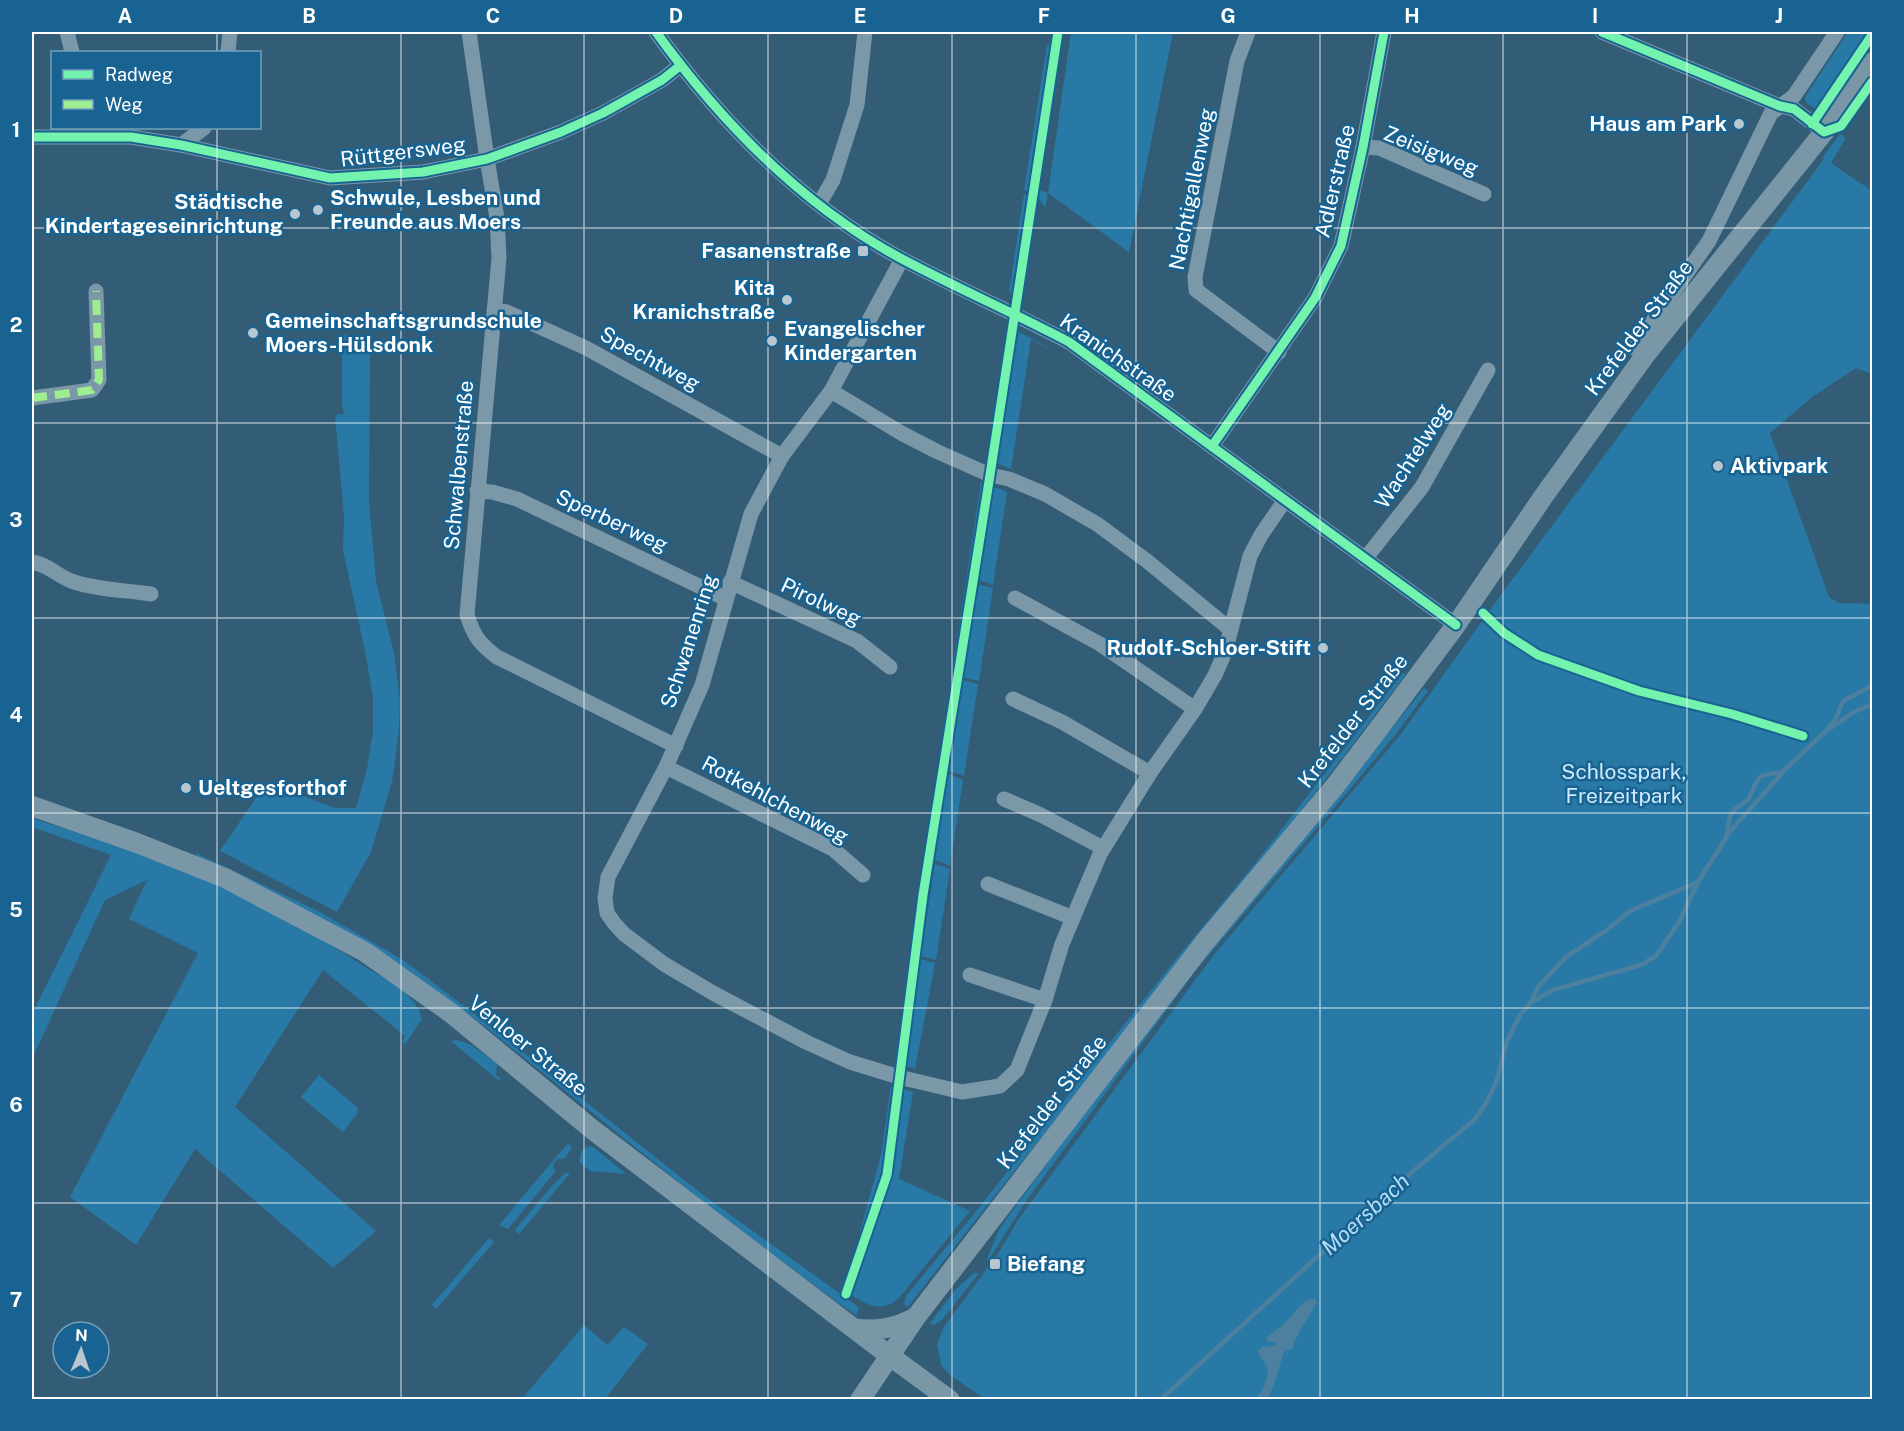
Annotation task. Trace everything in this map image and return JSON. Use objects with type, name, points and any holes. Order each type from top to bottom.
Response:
[{"type":"main road","name":"Krefelder Straße","points":[[860,1400],[916,1317],[1204,943],[1335,786],[1456,625],[1543,497],[1646,354],[1824,132],[1872,62]]},
{"type":"main road","name":"Venloer Straße","points":[[32,806],[137,843],[225,878],[364,952],[464,1023],[593,1130],[851,1328],[950,1400]]},
{"type":"main road","points":[[851,1328],[885,1329],[902,1325],[916,1317]]},
{"type":"street","points":[[67,32],[72,51]]},
{"type":"street","points":[[228,51],[230,32]]},
{"type":"street","name":"Schwalbenstraße","points":[[469,32],[497,218],[498,258],[467,615],[472,631],[481,644],[497,657],[676,746]]},
{"type":"street","name":"Kranichstraße","points":[[656,32],[731,125],[779,171],[819,204],[902,259],[1014,312],[1069,342],[1456,625]]},
{"type":"street","points":[[819,204],[833,180],[856,105],[865,32]]},
{"type":"street","name":"Nachtigallenweg","points":[[1248,32],[1238,61],[1195,278],[1196,290],[1279,352]]},
{"type":"street","name":"Adlerstraße","points":[[1212,446],[1315,298],[1341,246],[1363,147],[1384,32]]},
{"type":"street","points":[[1602,32],[1780,106],[1794,109],[1824,132]]},
{"type":"street","name":"Krefelder Straße","points":[[1634,348],[1709,241],[1771,113],[1794,96],[1837,32]]},
{"type":"street","name":"Rüttgersweg","points":[[32,137],[74,132],[131,137],[182,145],[330,178],[423,172],[487,159],[561,132],[603,113],[663,80],[681,65]]},
{"type":"street","points":[[182,145],[203,129]]},
{"type":"street","name":"Zeisigweg","points":[[1363,147],[1379,148],[1484,194]]},
{"type":"street","name":"Schwanenring","points":[[902,259],[831,391],[782,456],[751,514],[702,685],[666,767],[609,877],[605,898],[607,913],[624,934],[663,964],[806,1042],[850,1062],[899,1077],[962,1092],[1000,1086],[1017,1070],[1045,1000],[1062,944],[1103,848],[1215,675],[1225,652],[1250,556],[1261,535],[1285,500]]},
{"type":"street","points":[[32,398],[92,390],[99,380],[96,291]]},
{"type":"street","name":"Spechtweg","points":[[494,310],[507,312],[586,348],[782,456]]},
{"type":"street","name":"Wachtelweg","points":[[1365,559],[1422,487],[1488,370]]},
{"type":"street","points":[[831,391],[929,448],[990,475],[1009,479],[1045,494],[1097,524],[1131,548],[1231,630]]},
{"type":"street","name":"Sperberweg","points":[[477,491],[492,492],[517,500],[726,599]]},
{"type":"street","points":[[32,562],[43,563],[60,576],[77,583],[151,594]]},
{"type":"street","name":"Pirolweg","points":[[730,582],[857,641],[890,667]]},
{"type":"street","points":[[1015,597],[1100,644],[1195,708]]},
{"type":"street","points":[[1013,699],[1062,722],[1150,773]]},
{"type":"street","name":"Rotkehlchenweg","points":[[666,767],[833,849],[863,875]]},
{"type":"street","points":[[1004,799],[1103,848]]},
{"type":"street","points":[[988,884],[1073,918]]},
{"type":"street","points":[[970,975],[1045,1000]]},
{"type":"green space","points":[[1071,32],[1173,32],[1129,252],[1048,193]]},
{"type":"green space","points":[[1848,32],[1872,32],[1872,35],[1822,108],[1817,109],[1806,103],[1805,97]]},
{"type":"green space","points":[[1047,45],[1050,45],[1028,191],[1024,191]]},
{"type":"green space","name":"Schlosspark, Freizeitpark","points":[[1840,134],[1846,138],[1831,163],[1872,191],[1872,374],[1856,368],[1812,397],[1770,433],[1829,597],[1839,603],[1872,604],[1872,1399],[985,1399],[950,1375],[941,1365],[937,1344],[944,1327],[999,1252],[1018,1220],[1213,956],[1401,734],[1503,592],[1824,159],[1822,158]]},
{"type":"green space","points":[[1036,189],[1048,193],[1045,208],[1036,194]]},
{"type":"green space","points":[[1024,194],[1028,196],[1013,295],[1009,292]]},
{"type":"green space","points":[[1015,330],[1037,342],[1059,355],[1031,339],[1011,469],[994,462]]},
{"type":"green space","points":[[342,335],[370,336],[369,501],[376,581],[394,653],[400,702],[392,782],[371,852],[337,912],[220,851],[266,783],[336,808],[356,808],[367,769],[373,731],[373,697],[343,550],[344,516],[335,415],[344,414]]},
{"type":"green space","points":[[981,482],[985,484],[955,680],[951,679]]},
{"type":"green space","points":[[991,486],[1007,492],[993,585],[977,579]]},
{"type":"green space","points":[[977,584],[993,588],[979,681],[962,677]]},
{"type":"green space","points":[[1403,673],[1406,674],[1221,913],[1032,1148],[908,1307],[904,1304],[906,1296],[1253,866]]},
{"type":"green space","points":[[962,680],[978,684],[964,776],[948,771]]},
{"type":"green space","points":[[951,682],[954,684],[924,887],[921,885]]},
{"type":"green space","points":[[1424,688],[1428,691],[1395,735],[1196,970],[1026,1201],[988,1261],[999,1230],[1134,1046],[1184,981]]},
{"type":"green space","points":[[948,774],[963,780],[950,866],[935,860]]},
{"type":"green space","points":[[32,818],[158,861],[242,897],[327,943],[391,983],[414,1002],[422,1019],[405,1044],[402,1042],[405,1036],[323,970],[235,1107],[376,1231],[333,1268],[195,1149],[136,1245],[70,1197],[198,953],[129,919],[147,880],[105,900],[32,1059],[32,1014],[111,855],[32,827]]},
{"type":"green space","points":[[196,853],[320,912],[403,960],[707,1198],[856,1305],[859,1309],[856,1315],[711,1208],[487,1028],[407,969],[314,914],[197,858]]},
{"type":"green space","points":[[935,864],[950,869],[936,960],[921,956]]},
{"type":"green space","points":[[921,889],[924,890],[897,1063],[895,1062]]},
{"type":"green space","points":[[920,959],[935,963],[915,1069],[904,1065]]},
{"type":"green space","points":[[457,1040],[472,1045],[497,1064],[496,1075],[501,1079],[498,1080],[451,1041]]},
{"type":"green space","points":[[319,1075],[358,1108],[357,1114],[343,1132],[301,1097]]},
{"type":"green space","points":[[891,1086],[895,1089],[875,1208],[868,1234],[860,1232],[881,1155]]},
{"type":"green space","points":[[903,1089],[913,1092],[899,1179],[970,1211],[898,1299],[880,1307],[863,1302],[851,1295],[850,1288],[843,1283],[859,1238],[867,1240],[885,1191]]},
{"type":"green space","points":[[568,1143],[572,1147],[565,1158],[557,1159],[553,1165],[555,1172],[508,1229],[499,1225]]},
{"type":"green space","points":[[589,1146],[626,1174],[590,1171],[579,1162],[582,1151]]},
{"type":"green space","points":[[565,1173],[570,1173],[519,1234],[515,1230]]},
{"type":"green space","points":[[489,1238],[494,1242],[436,1309],[432,1305]]},
{"type":"green space","points":[[974,1273],[979,1273],[942,1320],[934,1325],[930,1323],[956,1289]]},
{"type":"green space","points":[[584,1325],[607,1345],[624,1327],[648,1344],[605,1399],[522,1399]]},
{"type":"shaded area","points":[[1309,1299],[1315,1299],[1317,1302],[1293,1343],[1293,1348],[1284,1352],[1269,1399],[1256,1399],[1264,1387],[1268,1372],[1258,1351],[1262,1347],[1275,1346],[1276,1342],[1267,1342],[1266,1338]]},
{"type":"waterway","name":"Moersbach","points":[[1532,1002],[1553,990],[1641,965],[1656,956],[1679,922],[1698,882],[1726,838],[1730,816],[1735,809],[1748,800],[1757,781],[1761,776],[1782,772],[1826,731],[1836,718],[1843,701],[1872,686]]},
{"type":"waterway","name":"Moersbach","points":[[1831,728],[1854,712],[1872,704]]},
{"type":"waterway","name":"Moersbach","points":[[1728,834],[1782,773]]},
{"type":"waterway","name":"Moersbach","points":[[1160,1400],[1393,1188],[1474,1120],[1496,1083],[1507,1041],[1519,1017],[1531,1002],[1538,987],[1566,957],[1607,930],[1630,911],[1698,882]]},
{"type":"marked path","points":[[32,398],[92,390],[99,380],[96,291]]},
{"type":"cycle path","points":[[656,32],[708,98],[736,129],[798,188],[831,214],[902,259],[1069,342],[1456,625]]},
{"type":"cycle path","points":[[846,1294],[887,1175],[923,895],[1058,32]]},
{"type":"cycle path","points":[[1212,446],[1315,298],[1341,246],[1363,147],[1384,32]]},
{"type":"cycle path","points":[[1602,32],[1780,106],[1794,109],[1824,132],[1841,126],[1872,82]]},
{"type":"cycle path","points":[[1812,124],[1872,35]]},
{"type":"cycle path","points":[[32,137],[131,137],[181,145],[330,178],[423,172],[487,159],[561,132],[603,113],[662,80],[681,65]]},
{"type":"cycle path","points":[[1483,613],[1504,633],[1538,655],[1639,691],[1732,714],[1803,736]]},
{"type":"place","name":"Haus am Park","points":[[1739,124]]},
{"type":"place","name":"Schwule, Lesben und Freunde aus Moers","points":[[318,210]]},
{"type":"place","name":"Städtische Kindertageseinrichtung","points":[[295,214]]},
{"type":"place","name":"Fasanenstraße","points":[[863,251]]},
{"type":"place","name":"Kita Kranichstraße","points":[[787,300]]},
{"type":"place","name":"Gemeinschaftsgrundschule Moers-Hülsdonk","points":[[253,333]]},
{"type":"place","name":"Evangelischer Kindergarten","points":[[772,341]]},
{"type":"place","name":"Aktivpark","points":[[1718,466]]},
{"type":"place","name":"Rudolf-Schloer-Stift","points":[[1323,648]]},
{"type":"place","name":"Ueltgesforthof","points":[[186,788]]},
{"type":"place","name":"Biefang","points":[[995,1264]]}]
